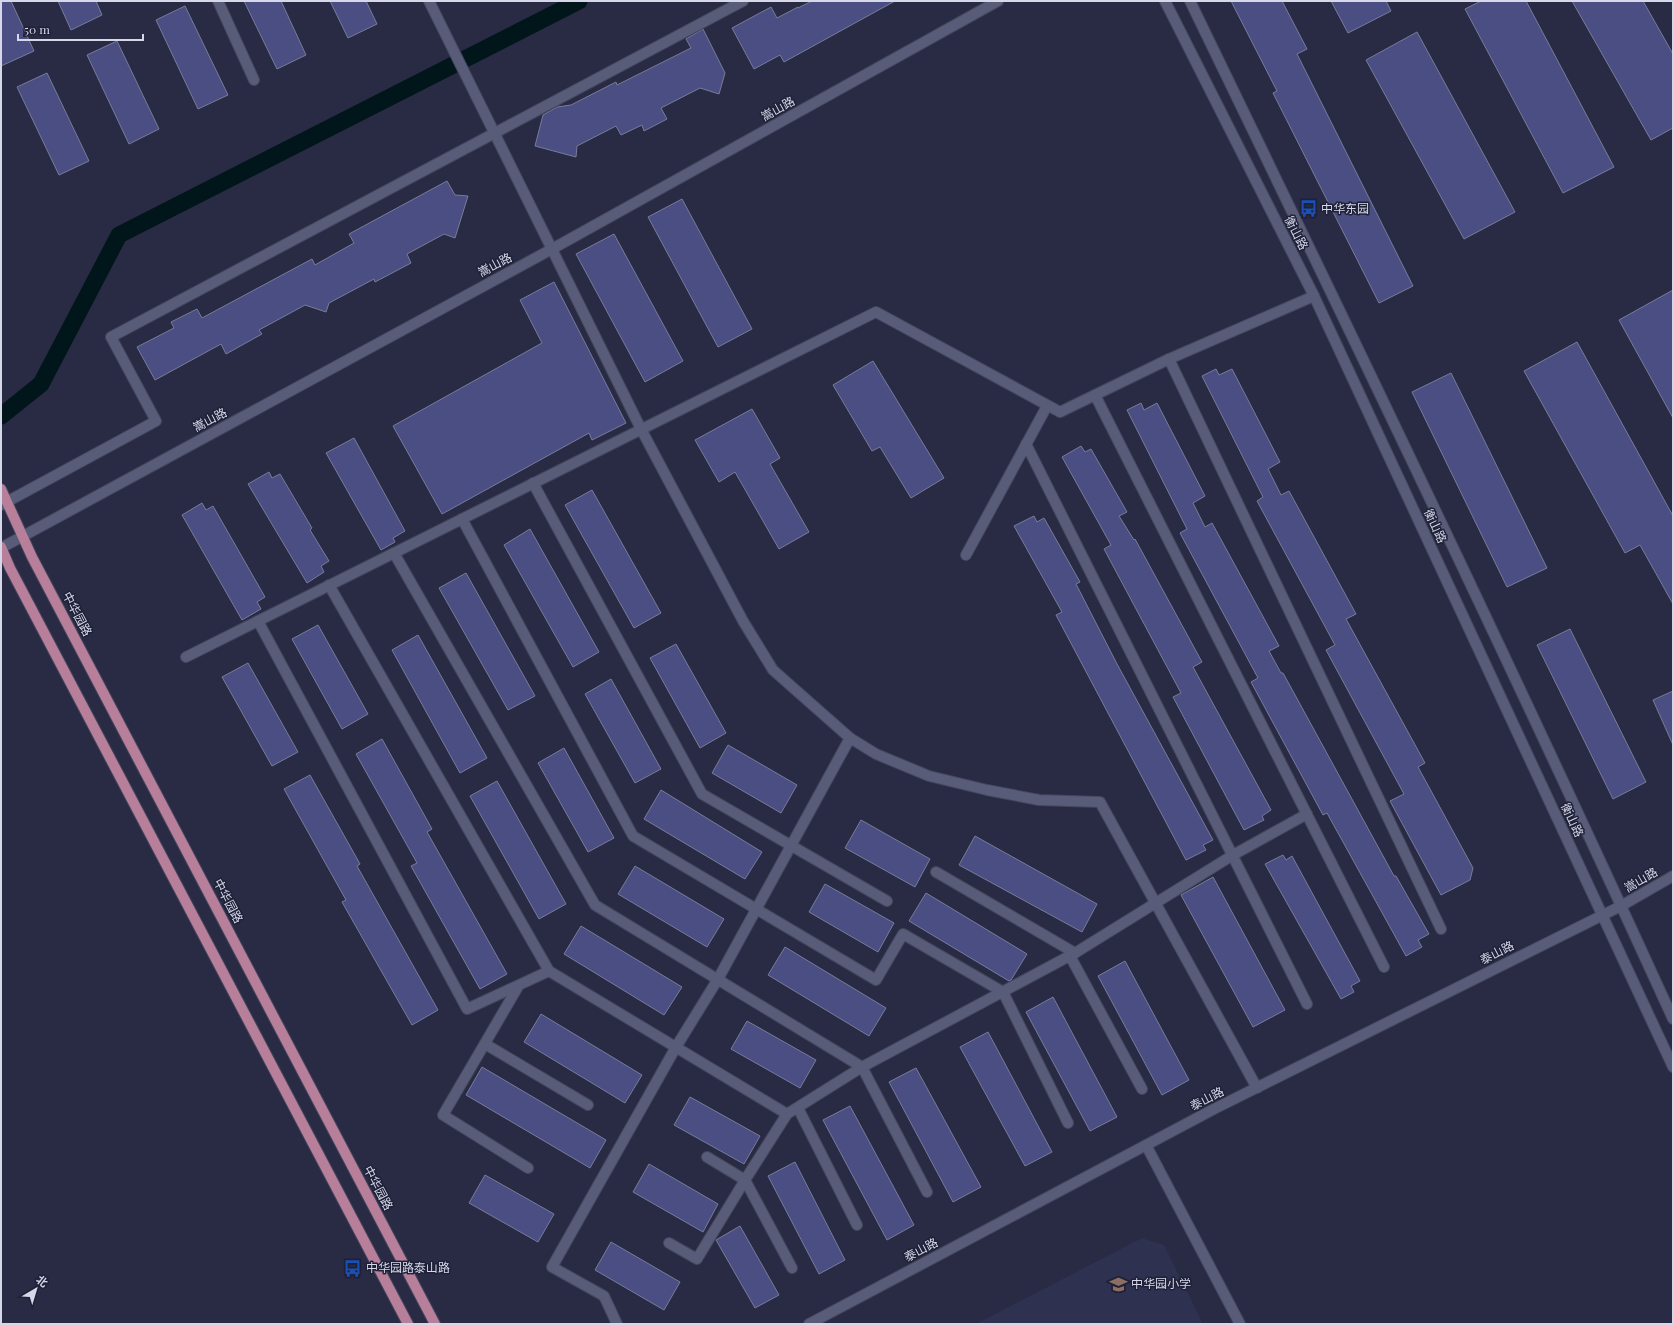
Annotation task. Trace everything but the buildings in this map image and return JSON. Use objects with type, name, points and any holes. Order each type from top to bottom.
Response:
[{"type":"main road","name":"中华园路","points":[[1,489],[4,503],[435,1324]]},
{"type":"main road","points":[[1,547],[10,568],[408,1324]]},
{"type":"street","points":[[218,1],[254,80]]},
{"type":"street","points":[[429,1],[641,429],[743,621],[773,670],[850,738],[876,754],[929,776],[987,790],[1039,800],[1100,802],[1257,1088]]},
{"type":"street","points":[[4,503],[156,421],[111,337],[743,1]]},
{"type":"street","name":"嵩山路","points":[[1,547],[552,249],[998,1]]},
{"type":"street","name":"衡山路","points":[[1165,1],[1314,296],[1673,1067]]},
{"type":"street","name":"衡山路","points":[[1190,1],[1331,290],[1622,906],[1673,1019]]},
{"type":"street","points":[[186,656],[876,312],[1060,412],[1169,359],[1314,296]]},
{"type":"street","points":[[1169,359],[1441,929]]},
{"type":"street","points":[[1095,395],[1384,967]]},
{"type":"street","points":[[966,555],[1047,406]]},
{"type":"street","points":[[1026,444],[1307,1004]]},
{"type":"street","points":[[533,483],[702,794],[887,901]]},
{"type":"street","points":[[462,519],[633,836],[876,980],[903,934],[1003,992],[1068,1123]]},
{"type":"street","points":[[394,553],[595,905],[862,1067],[927,1192]]},
{"type":"street","points":[[329,585],[549,971],[787,1114]]},
{"type":"street","points":[[258,621],[467,1009],[549,971]]},
{"type":"street","points":[[617,1324],[604,1296],[552,1267],[676,1047],[718,979],[850,738]]},
{"type":"street","points":[[669,1243],[697,1259],[787,1114],[862,1067],[1073,954],[1232,855],[1307,814]]},
{"type":"street","points":[[936,872],[1073,954],[1142,1090]]},
{"type":"street","name":"嵩山路","points":[[1622,906],[1673,876]]},
{"type":"street","name":"泰山路","points":[[810,1324],[1257,1088],[1622,906]]},
{"type":"street","points":[[519,985],[443,1115],[528,1168]]},
{"type":"street","points":[[485,1044],[588,1105]]},
{"type":"street","points":[[798,1108],[857,1225]]},
{"type":"street","points":[[1146,1146],[1240,1324]]},
{"type":"street","points":[[707,1156],[745,1180],[792,1268]]},
{"type":"shaded area","name":"中华园小学","points":[[1142,1238],[1164,1245],[1203,1324],[976,1324]]},
{"type":"waterway","points":[[1,416],[41,384],[119,235],[579,1]]},
{"type":"place","name":"中华东园","points":[[1308,209]]},
{"type":"place","name":"中华园路泰山路","points":[[353,1268]]},
{"type":"place","name":"中华园小学","points":[[1118,1284]]}]
